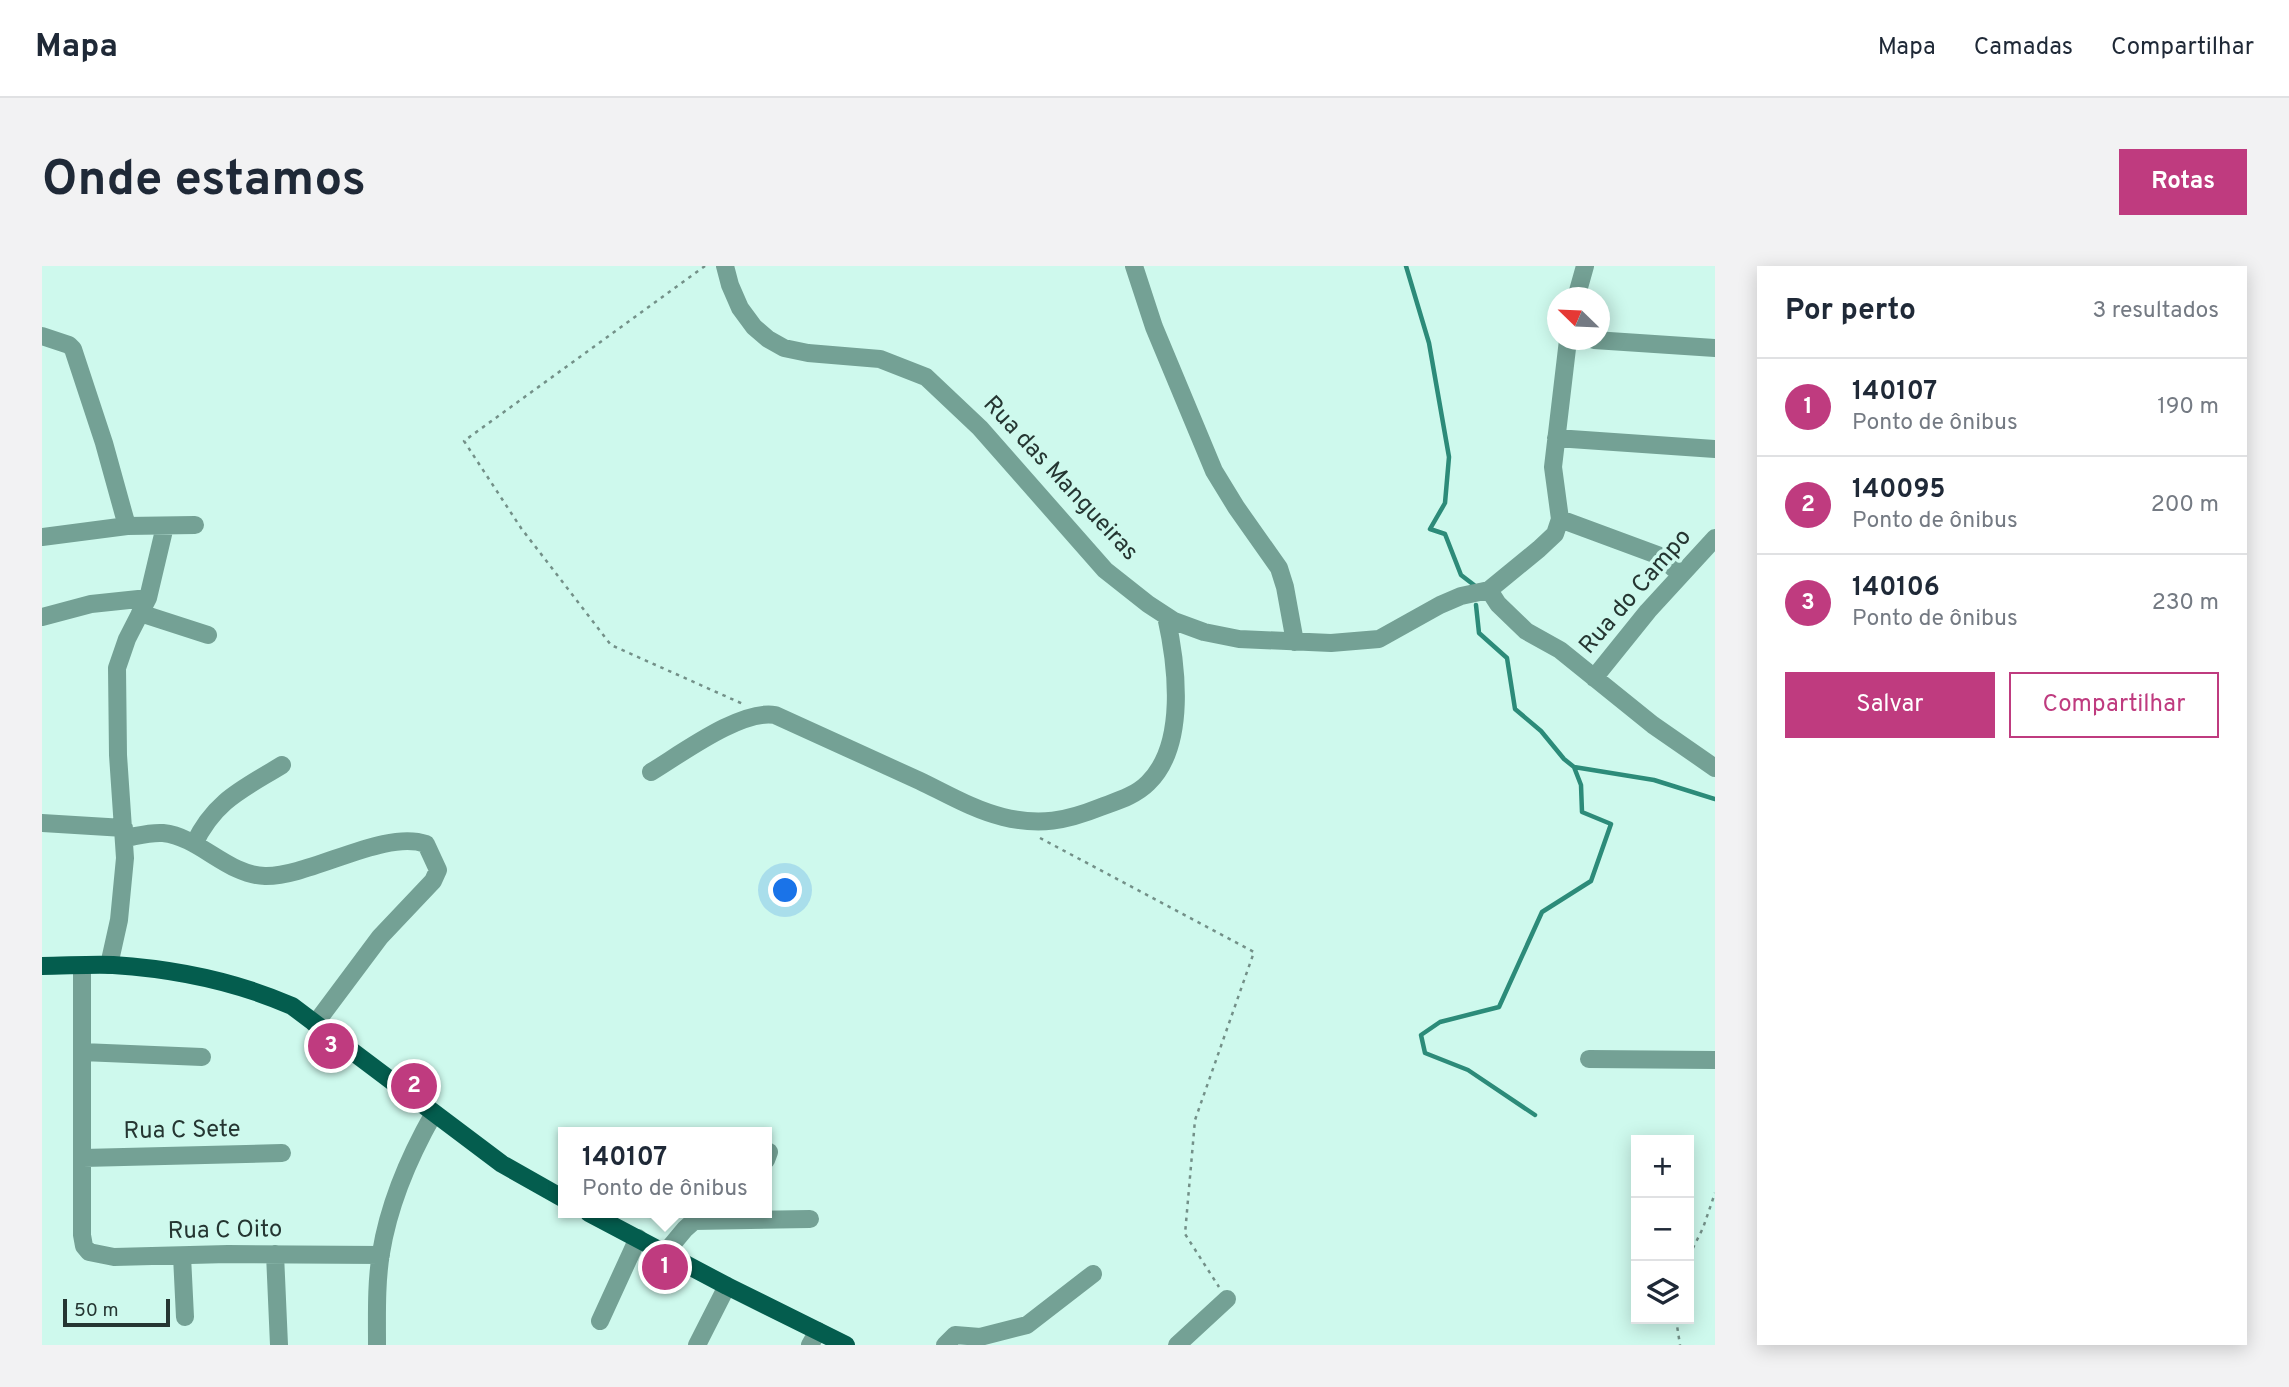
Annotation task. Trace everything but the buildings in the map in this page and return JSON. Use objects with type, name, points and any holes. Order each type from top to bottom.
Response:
[{"type":"main road","points":[[42,966],[109,965],[211,978],[262,993],[292,1006],[502,1164],[558,1196]]},
{"type":"main road","points":[[599,1218],[727,1286],[814,1338],[846,1345]]},
{"type":"street","name":"Rua das Mangueiras","points":[[725,266],[740,308],[754,327],[784,348],[808,353],[880,359],[926,377],[980,428],[1105,570],[1166,616],[1204,632],[1238,639],[1295,642],[1357,642],[1379,639],[1440,605],[1461,596],[1489,590],[1555,534],[1560,519]]},
{"type":"street","points":[[1134,266],[1154,327],[1214,471],[1279,568],[1295,642]]},
{"type":"street","points":[[1579,287],[1585,266]]},
{"type":"street","points":[[42,336],[69,345],[73,349],[104,443],[127,526]]},
{"type":"street","points":[[1610,341],[1715,348]]},
{"type":"street","points":[[1567,350],[1553,467],[1560,519],[1660,556],[1680,574]]},
{"type":"street","points":[[1556,438],[1715,449]]},
{"type":"street","points":[[42,537],[127,526],[195,525]]},
{"type":"street","points":[[109,965],[122,901],[125,833],[118,755],[117,668],[127,639],[144,606],[165,526]]},
{"type":"street","name":"Rua do Campo","points":[[1594,678],[1680,574],[1715,538]]},
{"type":"street","points":[[1489,590],[1513,620],[1541,641],[1560,650],[1653,725],[1715,768]]},
{"type":"street","points":[[42,617],[91,604],[144,606],[208,635]]},
{"type":"street","points":[[651,772],[720,730],[762,713],[775,716],[999,816],[1041,823],[1078,817],[1127,797],[1147,784],[1161,767],[1171,743],[1176,693],[1173,646],[1166,616]]},
{"type":"street","points":[[194,844],[216,808],[282,765]]},
{"type":"street","points":[[42,823],[125,833],[164,833],[194,844],[240,871],[267,876],[281,875],[359,851],[415,841],[426,844],[438,870],[433,881],[380,937],[315,1024]]},
{"type":"street","points":[[82,966],[83,1158]]},
{"type":"street","points":[[82,1052],[202,1057]]},
{"type":"street","points":[[1589,1059],[1715,1060]]},
{"type":"street","points":[[377,1345],[381,1255],[401,1181],[414,1148],[434,1113]]},
{"type":"street","name":"Rua C Sete","points":[[83,1158],[282,1153]]},
{"type":"street","name":"Rua C Oito","points":[[83,1158],[82,1235],[84,1246],[96,1255],[381,1255]]},
{"type":"street","points":[[665,1253],[694,1221],[738,1218]]},
{"type":"street","points":[[747,1240],[753,1218]]},
{"type":"street","points":[[772,1218],[810,1219]]},
{"type":"street","points":[[600,1321],[638,1238]]},
{"type":"street","points":[[275,1254],[279,1345]]},
{"type":"street","points":[[182,1256],[186,1317]]},
{"type":"street","points":[[945,1345],[955,1335],[980,1337],[1027,1325],[1093,1274]]},
{"type":"street","points":[[697,1345],[727,1286]]},
{"type":"street","points":[[1177,1345],[1227,1299]]},
{"type":"path","points":[[705,266],[464,441],[521,528],[611,645],[762,713]]},
{"type":"path","points":[[1036,836],[1254,952],[1195,1120],[1185,1234],[1227,1299]]},
{"type":"path","points":[[1694,1246],[1715,1193]]},
{"type":"path","points":[[1677,1324],[1680,1345]]},
{"type":"waterway","points":[[1406,266],[1429,343],[1449,457],[1445,503],[1430,529],[1445,534],[1461,575],[1474,585]]},
{"type":"waterway","points":[[1476,605],[1479,633],[1507,658],[1515,709],[1541,731],[1564,759],[1574,767],[1654,780],[1715,799]]},
{"type":"waterway","points":[[1535,1115],[1468,1070],[1425,1053],[1421,1035],[1440,1022],[1499,1007],[1542,912],[1591,881],[1611,824],[1582,812],[1581,785],[1574,767]]},
{"type":"place","name":"140106","points":[[331,1046]]},
{"type":"place","name":"140095","points":[[414,1086]]},
{"type":"place","name":"140107","points":[[665,1267]]}]
